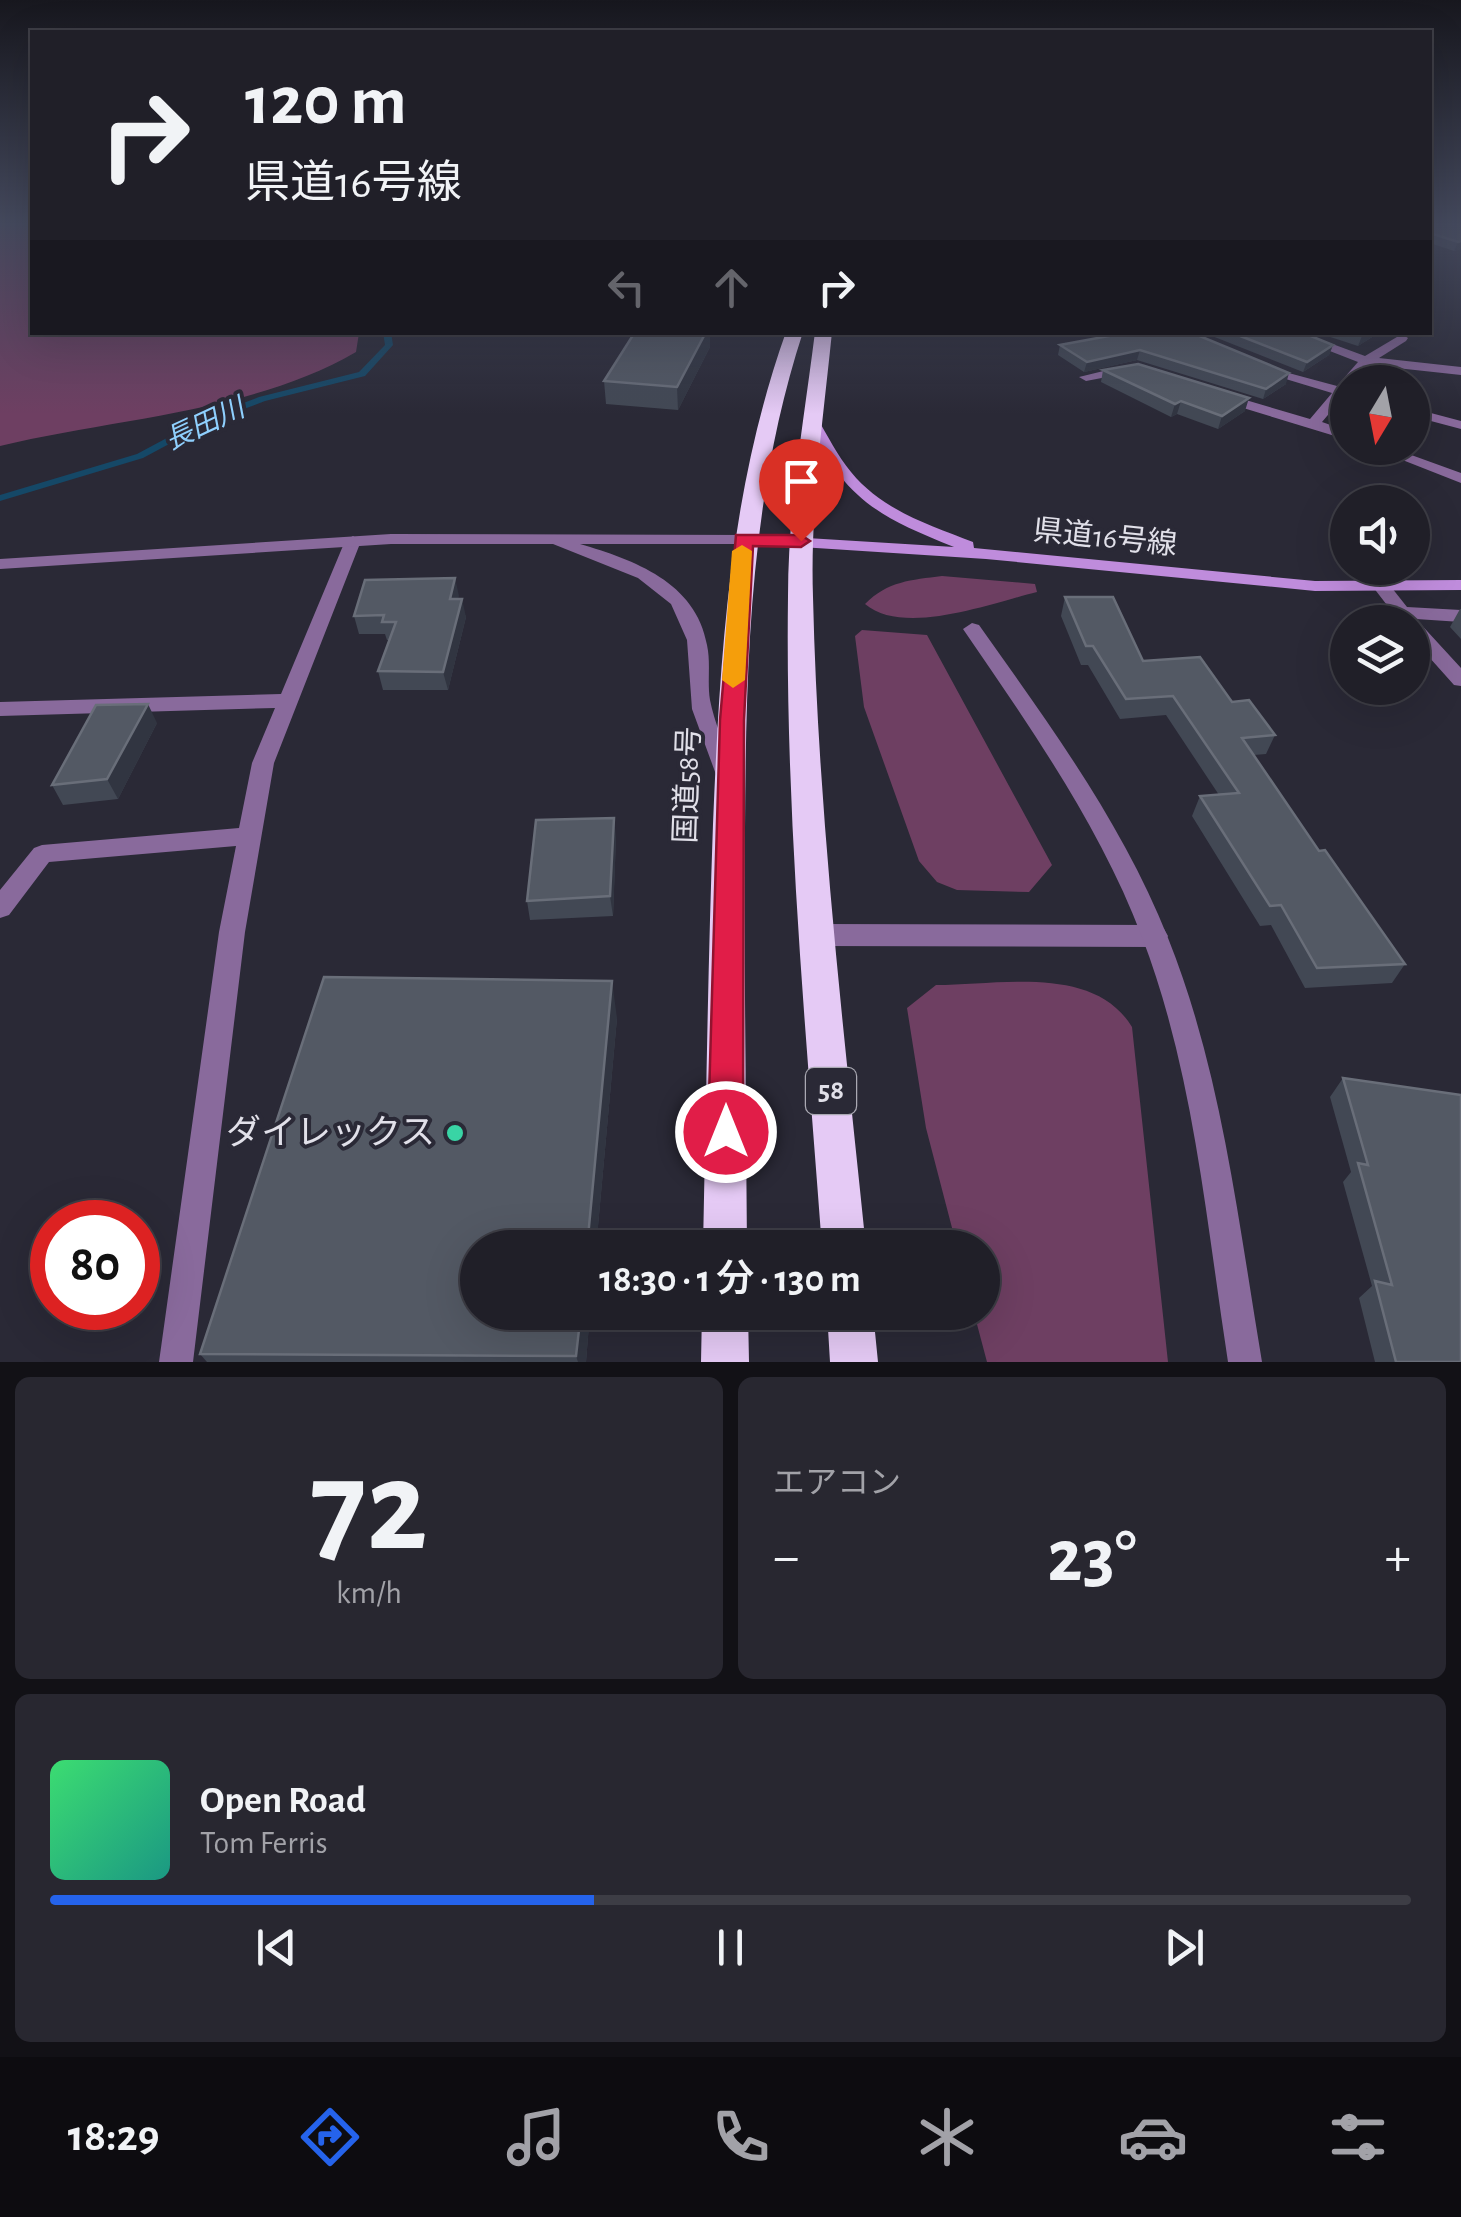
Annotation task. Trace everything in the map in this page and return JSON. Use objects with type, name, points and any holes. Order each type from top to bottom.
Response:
[{"type":"highway","name":"国道58号","points":[[725,1230],[730,786],[743,540],[753,470],[794,335]]},
{"type":"highway","name":"58","points":[[824,335],[801,541],[805,730],[817,935],[842,1230]]},
{"type":"highway","points":[[725,1330],[725,1362]]},
{"type":"highway","points":[[851,1330],[854,1362]]},
{"type":"main road","points":[[812,421],[841,476],[873,505],[986,554]]},
{"type":"main road","name":"県道16号線","points":[[743,540],[986,554],[1264,582],[1382,588],[1461,585]]},
{"type":"street","points":[[1295,335],[1366,361],[1461,371]]},
{"type":"street","points":[[1363,365],[1398,340],[1382,335]]},
{"type":"street","points":[[1246,361],[1330,389]]},
{"type":"street","points":[[1086,377],[1136,368]]},
{"type":"street","points":[[1206,392],[1330,430]]},
{"type":"street","points":[[1313,424],[1330,406]]},
{"type":"street","points":[[1430,417],[1461,425]]},
{"type":"street","points":[[1425,465],[1461,478]]},
{"type":"street","points":[[538,537],[644,573],[682,606],[698,642],[701,706],[730,786]]},
{"type":"street","points":[[0,564],[354,541],[538,537],[743,540]]},
{"type":"street","points":[[176,1362],[248,836],[263,763],[354,541]]},
{"type":"street","points":[[1382,588],[1396,605]]},
{"type":"street","points":[[1430,618],[1461,616]]},
{"type":"street","points":[[972,629],[1055,748],[1155,936],[1191,1048],[1245,1362]]},
{"type":"street","points":[[1430,645],[1461,680]]},
{"type":"street","points":[[0,708],[288,701]]},
{"type":"street","points":[[0,908],[42,854],[248,836]]},
{"type":"street","points":[[817,935],[1155,936]]},
{"type":"shaded area","points":[[0,287],[30,287],[30,335],[359,335],[356,352],[272,388],[182,411],[0,446]]},
{"type":"shaded area","points":[[942,576],[1035,584],[1037,592],[925,618],[902,618],[865,604],[891,586]]},
{"type":"shaded area","points":[[862,630],[927,635],[1052,865],[1029,892],[957,890],[937,882],[919,861],[864,707],[855,636]]},
{"type":"shaded area","points":[[1043,982],[1094,994],[1115,1007],[1132,1027],[1168,1362],[987,1362],[979,1330],[1000,1330],[1000,1230],[953,1230],[926,1128],[907,1008],[936,985]]},
{"type":"building","points":[[633,335],[704,335],[677,387],[604,381]]},
{"type":"building","points":[[1114,335],[1197,335],[1289,373],[1266,389],[1140,350],[1087,362],[1060,345]]},
{"type":"building","points":[[1238,335],[1308,335],[1333,345],[1307,362]]},
{"type":"building","points":[[1138,364],[1249,398],[1222,416],[1181,401],[1175,404],[1103,370]]},
{"type":"building","points":[[455,578],[450,599],[462,599],[443,672],[378,671],[396,622],[382,622],[384,615],[354,616],[365,580]]},
{"type":"building","points":[[1065,597],[1113,597],[1143,661],[1200,657],[1232,702],[1249,700],[1275,735],[1242,738],[1319,851],[1325,850],[1405,964],[1317,968],[1281,905],[1270,906],[1200,796],[1239,793],[1173,696],[1126,699],[1093,646],[1086,646]]},
{"type":"building","points":[[148,704],[107,779],[52,785],[96,705]]},
{"type":"building","points":[[614,818],[610,896],[527,901],[536,820]]},
{"type":"building","name":"ダイレックス","points":[[324,977],[612,981],[589,1230],[460,1230],[460,1330],[579,1330],[576,1356],[200,1354]]},
{"type":"building","points":[[1343,1078],[1461,1095],[1461,1362],[1396,1362],[1375,1281],[1392,1285],[1358,1163],[1368,1165]]},
{"type":"waterway","name":"長田川","points":[[0,498],[140,456],[209,419],[262,399],[362,374],[389,345],[387,335]]},
{"type":"slow traffic","points":[[733,680],[742,551]]},
{"type":"place","name":"ダイレックス","points":[[455,1133]]},
{"type":"route","points":[[726,1132],[732,720],[743,540],[801,541]]}]
